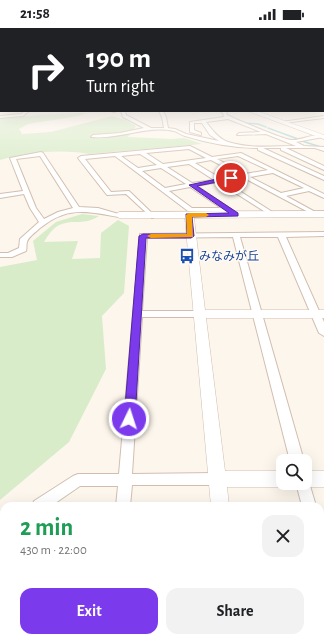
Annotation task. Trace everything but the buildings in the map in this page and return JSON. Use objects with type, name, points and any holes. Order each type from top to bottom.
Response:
[{"type":"main road","points":[[273,119],[323,137]]},
{"type":"street","points":[[130,119],[149,128]]},
{"type":"street","points":[[164,119],[166,129]]},
{"type":"street","points":[[199,134],[192,131],[192,122],[204,122],[203,121],[218,119]]},
{"type":"street","points":[[230,119],[305,147]]},
{"type":"street","points":[[283,122],[310,119]]},
{"type":"street","points":[[204,122],[212,133],[228,144]]},
{"type":"street","points":[[93,136],[125,134],[149,128],[175,130],[193,136],[228,144],[252,147],[324,178]]},
{"type":"street","points":[[156,136],[159,129]]},
{"type":"street","points":[[252,147],[238,133],[268,132]]},
{"type":"street","points":[[193,136],[212,133]]},
{"type":"street","points":[[292,142],[323,137]]},
{"type":"street","points":[[152,216],[127,192],[109,194],[81,158],[190,147],[280,195],[320,214]]},
{"type":"street","points":[[324,149],[305,147],[230,148],[234,152],[324,196]]},
{"type":"street","points":[[281,148],[324,168]]},
{"type":"street","points":[[164,149],[218,180],[272,214]]},
{"type":"street","points":[[141,152],[232,212]]},
{"type":"street","points":[[42,222],[33,208],[13,158],[42,154],[77,209]]},
{"type":"street","points":[[138,170],[239,154]]},
{"type":"street","points":[[117,155],[190,210],[272,214],[320,214]]},
{"type":"street","points":[[164,190],[273,171]]},
{"type":"street","points":[[317,175],[324,174]]},
{"type":"street","points":[[280,195],[308,189]]},
{"type":"street","points":[[0,196],[27,192]]},
{"type":"street","points":[[0,255],[9,255],[23,250],[22,241],[42,222],[77,209],[119,215],[152,216],[232,212]]},
{"type":"street","points":[[189,215],[220,502]]},
{"type":"street","points":[[281,234],[320,314],[324,333]]},
{"type":"street","points":[[123,502],[143,236],[324,234]]},
{"type":"street","points":[[236,235],[295,454]]},
{"type":"street","points":[[137,314],[320,314]]},
{"type":"street","points":[[312,479],[324,478]]},
{"type":"street","points":[[45,502],[78,480],[276,479]]},
{"type":"street","points":[[305,490],[308,502]]},
{"type":"green space","points":[[0,119],[62,119],[28,124],[19,129],[22,134],[51,132],[102,119],[121,119],[136,126],[128,137],[171,139],[184,138],[202,144],[89,154],[78,152],[44,152],[0,160]]},
{"type":"green space","points":[[82,214],[99,216],[84,222],[71,222],[59,225],[52,231],[44,242],[78,241],[72,259],[100,258],[101,233],[118,220],[129,226],[124,293],[102,316],[106,369],[69,442],[0,500],[0,267],[37,260],[33,241],[56,222]]},
{"type":"waterway","points":[[243,123],[258,124],[266,127]]},
{"type":"waterway","points":[[268,128],[298,139]]},
{"type":"waterway","points":[[302,141],[324,148]]},
{"type":"slow traffic","points":[[151,236],[191,236],[189,215],[206,215]]},
{"type":"place","name":"みなみが丘","points":[[187,256]]},
{"type":"route","points":[[129,419],[143,236],[191,236],[189,215],[236,215],[192,185],[231,178]]}]
